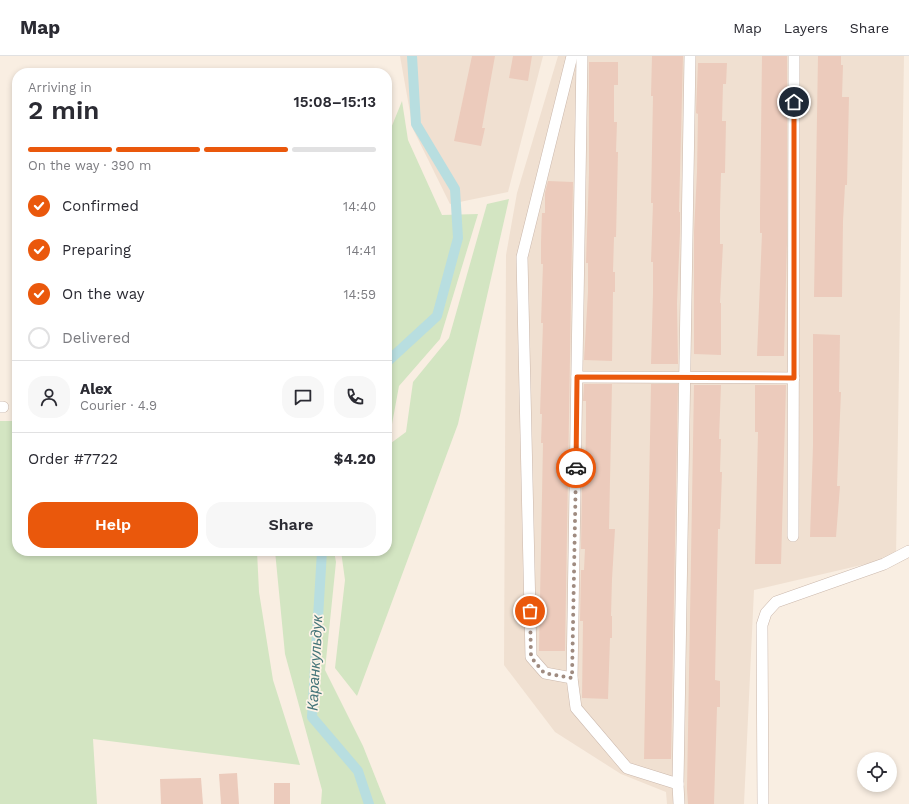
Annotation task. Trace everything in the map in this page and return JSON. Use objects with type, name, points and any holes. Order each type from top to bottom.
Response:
[{"type":"street","points":[[572,56],[522,257],[531,657],[544,673],[572,678]]},
{"type":"street","points":[[582,56],[572,678],[576,708],[627,768],[678,784]]},
{"type":"street","points":[[679,804],[678,784],[690,56]]},
{"type":"street","points":[[794,56],[794,536]]},
{"type":"street","points":[[577,377],[794,378]]},
{"type":"street","points":[[763,804],[762,626],[766,613],[776,602],[884,564],[909,552]]},
{"type":"shaded area","points":[[400,56],[543,56],[508,192],[450,204],[413,129]]},
{"type":"shaded area","points":[[558,56],[904,56],[896,557],[754,590],[744,804],[667,804],[666,792],[621,774],[555,732],[504,665],[506,255],[517,193]]},
{"type":"green space","points":[[402,101],[408,140],[442,215],[478,214],[440,339],[399,386],[392,424],[392,126]]},
{"type":"green space","points":[[509,199],[458,424],[357,696],[335,668],[345,580],[342,556],[392,556],[392,442],[406,432],[413,382],[449,338],[487,204]]},
{"type":"green space","points":[[0,421],[12,421],[12,556],[257,556],[259,592],[273,680],[300,765],[93,739],[97,804],[0,804]]},
{"type":"green space","points":[[275,556],[335,556],[336,562],[325,670],[363,746],[386,804],[321,804],[322,790],[285,654]]},
{"type":"building","points":[[472,56],[495,56],[482,128],[485,128],[481,146],[454,141]]},
{"type":"building","points":[[513,56],[532,56],[528,81],[509,78]]},
{"type":"building","points":[[652,56],[683,56],[679,212],[680,232],[677,303],[678,364],[651,364],[653,293],[653,262],[651,262],[653,203],[651,203],[653,96],[651,96]]},
{"type":"building","points":[[762,56],[787,56],[787,242],[784,356],[757,356],[762,233],[760,233],[760,211]]},
{"type":"building","points":[[818,56],[841,56],[841,65],[843,65],[842,97],[849,97],[847,185],[845,185],[843,221],[842,297],[814,297]]},
{"type":"building","points":[[589,62],[618,62],[618,85],[614,85],[614,122],[617,122],[616,152],[618,152],[616,237],[614,237],[613,272],[615,272],[615,292],[613,292],[612,361],[584,360],[588,292],[588,263],[586,263],[589,173]]},
{"type":"building","points":[[698,63],[727,63],[726,84],[723,84],[722,121],[726,121],[725,173],[721,173],[720,212],[720,244],[723,244],[720,303],[721,355],[694,354],[694,232],[697,172],[698,114],[696,113]]},
{"type":"building","points":[[548,181],[573,182],[565,651],[539,651],[543,443],[541,443],[542,414],[540,414],[543,323],[541,323],[543,264],[541,264],[541,242],[542,213],[545,213],[545,193]]},
{"type":"building","points":[[813,334],[840,335],[839,392],[841,392],[837,486],[840,486],[836,537],[810,537],[813,446]]},
{"type":"building","points":[[584,384],[612,384],[609,529],[615,529],[612,579],[612,638],[610,638],[608,699],[582,698],[583,621],[580,621],[581,570],[584,570],[585,549],[581,549],[582,485],[584,485],[585,479],[586,430],[586,401],[583,401]]},
{"type":"building","points":[[651,384],[678,384],[671,759],[644,759]]},
{"type":"building","points":[[694,385],[721,385],[719,439],[721,439],[720,472],[722,472],[720,529],[718,529],[715,680],[720,681],[720,707],[717,707],[714,804],[688,804],[687,789]]},
{"type":"building","points":[[755,385],[786,385],[781,564],[755,564],[758,432],[755,432]]},
{"type":"building","points":[[237,773],[239,804],[221,804],[219,774]]},
{"type":"building","points":[[201,778],[203,804],[161,804],[160,779]]},
{"type":"building","points":[[274,783],[290,783],[290,804],[274,804]]},
{"type":"waterway","name":"Каранкульдук","points":[[392,357],[437,316],[458,238],[455,189],[416,124],[412,56]]},
{"type":"waterway","name":"Каранкульдук","points":[[322,556],[312,717],[358,771],[369,804]]},
{"type":"way so far","points":[[530,611],[531,657],[544,673],[572,678],[576,468]]},
{"type":"route","points":[[576,468],[577,377],[794,378],[794,102]]}]
